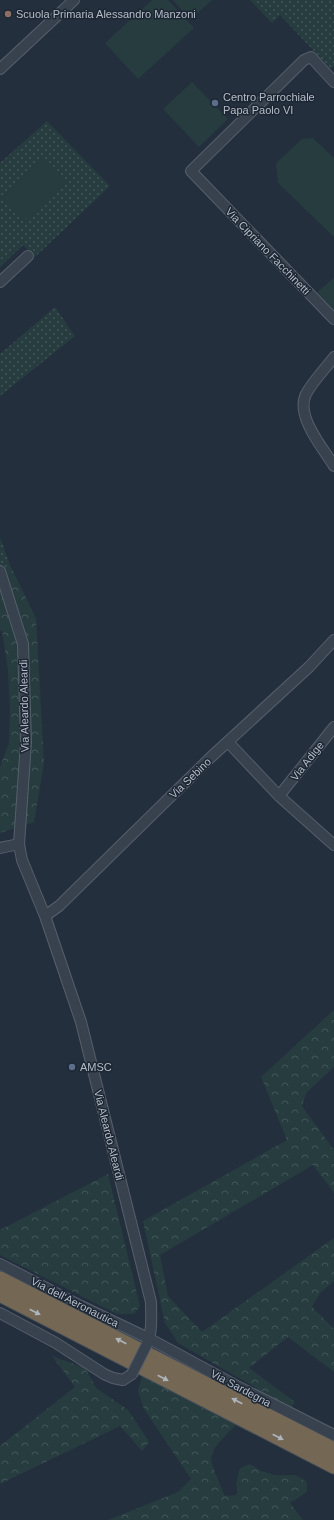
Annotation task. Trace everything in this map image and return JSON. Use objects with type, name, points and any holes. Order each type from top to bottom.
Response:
[{"type":"highway","points":[[0,1279],[334,1450]]},
{"type":"highway","points":[[0,1294],[334,1466]]},
{"type":"street","points":[[0,69],[74,0]]},
{"type":"street","name":"Via Cipriano Facchinetti","points":[[334,82],[311,57],[304,60],[191,171],[334,319]]},
{"type":"street","points":[[0,282],[28,256]]},
{"type":"street","points":[[334,357],[306,395],[304,408],[307,424],[334,466]]},
{"type":"street","name":"Via Aleardo Aleardi","points":[[0,571],[23,644],[26,742],[19,844],[22,860],[45,916],[81,1022],[151,1302],[152,1325],[148,1343]]},
{"type":"street","name":"Via Sebino","points":[[45,916],[58,906],[334,641]]},
{"type":"street","name":"Via Adige","points":[[279,796],[334,727]]},
{"type":"street","points":[[228,742],[279,796],[334,845]]},
{"type":"street","points":[[0,848],[19,844]]},
{"type":"street","name":"Via dell'Aeronautica","points":[[0,1264],[148,1343]]},
{"type":"street","points":[[0,1312],[56,1343],[104,1374],[113,1378],[123,1380],[132,1374],[148,1343]]},
{"type":"street","name":"Via Sardegna","points":[[148,1343],[334,1435]]},
{"type":"green space","points":[[152,0],[168,0],[194,28],[138,79],[105,43]]},
{"type":"green space","points":[[173,0],[212,0],[190,20]]},
{"type":"green space","points":[[250,0],[334,0],[334,66],[331,69],[280,15],[272,23]]},
{"type":"green space","points":[[192,82],[228,119],[199,147],[163,109]]},
{"type":"green space","points":[[47,121],[110,186],[35,257],[23,245],[0,267],[0,163]]},
{"type":"green space","points":[[313,138],[334,158],[334,237],[278,183],[276,163],[302,139]]},
{"type":"green space","points":[[44,157],[66,180],[24,221],[2,198]]},
{"type":"green space","points":[[334,278],[334,310],[317,292]]},
{"type":"green space","points":[[55,307],[75,336],[0,396],[0,354]]},
{"type":"green space","points":[[0,537],[10,565],[0,570]]},
{"type":"green space","points":[[10,565],[36,618],[44,763],[34,822],[0,833],[0,767],[9,743],[10,710],[8,670],[2,631],[0,631],[0,570]]},
{"type":"green space","points":[[334,1010],[334,1067],[306,1093],[302,1106],[334,1150],[334,1193],[313,1165],[160,1255],[168,1296],[202,1332],[334,1238],[334,1281],[320,1293],[312,1307],[334,1329],[334,1372],[288,1337],[249,1368],[295,1402],[291,1408],[178,1343],[165,1323],[143,1221],[287,1140],[261,1077]]},
{"type":"green space","points":[[108,1174],[140,1306],[134,1314],[117,1314],[0,1255],[0,1230]]},
{"type":"green space","points":[[52,1356],[85,1368],[96,1388],[128,1410],[149,1442],[142,1451],[120,1426],[0,1484],[0,1446],[75,1387]]},
{"type":"green space","points":[[142,1376],[238,1423],[218,1444],[212,1453],[211,1458],[225,1496],[236,1495],[238,1491],[236,1484],[240,1468],[250,1464],[261,1471],[275,1475],[296,1475],[307,1482],[307,1492],[290,1503],[303,1520],[108,1520],[178,1492],[191,1479],[144,1409],[138,1391]]},
{"type":"place","name":"Scuola Primaria Alessandro Manzoni","points":[[8,14]]},
{"type":"place","name":"Centro Parrochiale Papa Paolo VI","points":[[215,103]]},
{"type":"place","name":"AMSC","points":[[72,1067]]}]
